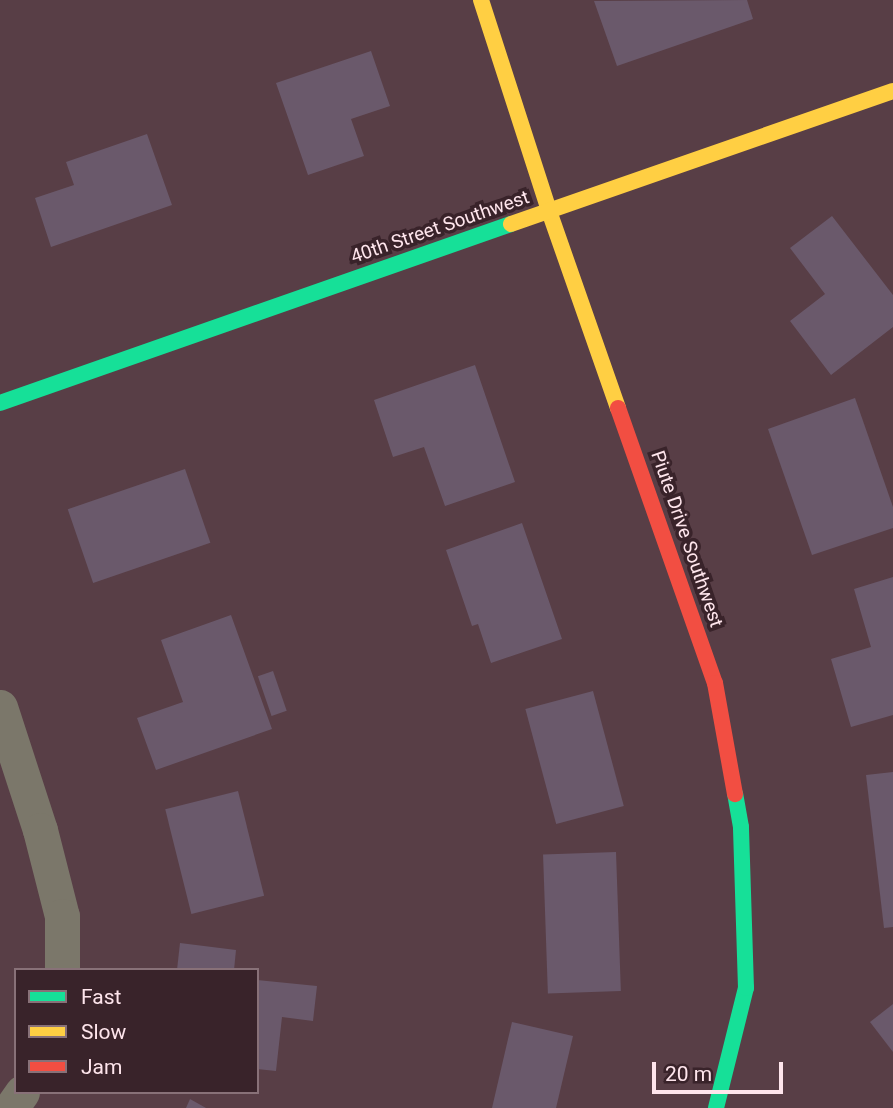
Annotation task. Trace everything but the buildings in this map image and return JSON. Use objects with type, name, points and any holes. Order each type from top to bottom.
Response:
[{"type":"street","name":"Piute Drive Southwest","points":[[481,0],[549,211],[718,696],[741,827],[746,988],[716,1108]]},
{"type":"street","name":"40th Street Southwest","points":[[0,403],[893,91]]},
{"type":"street","points":[[0,707],[40,830],[62,916],[62,968]]},
{"type":"traffic: fast","points":[[0,403],[511,224]]},
{"type":"traffic: fast","points":[[716,1108],[746,988],[741,827],[735,794]]},
{"type":"traffic: slow","points":[[481,0],[549,211],[618,408]]},
{"type":"traffic: slow","points":[[511,224],[893,91]]},
{"type":"traffic: jam","points":[[618,408],[715,683],[735,794]]}]
